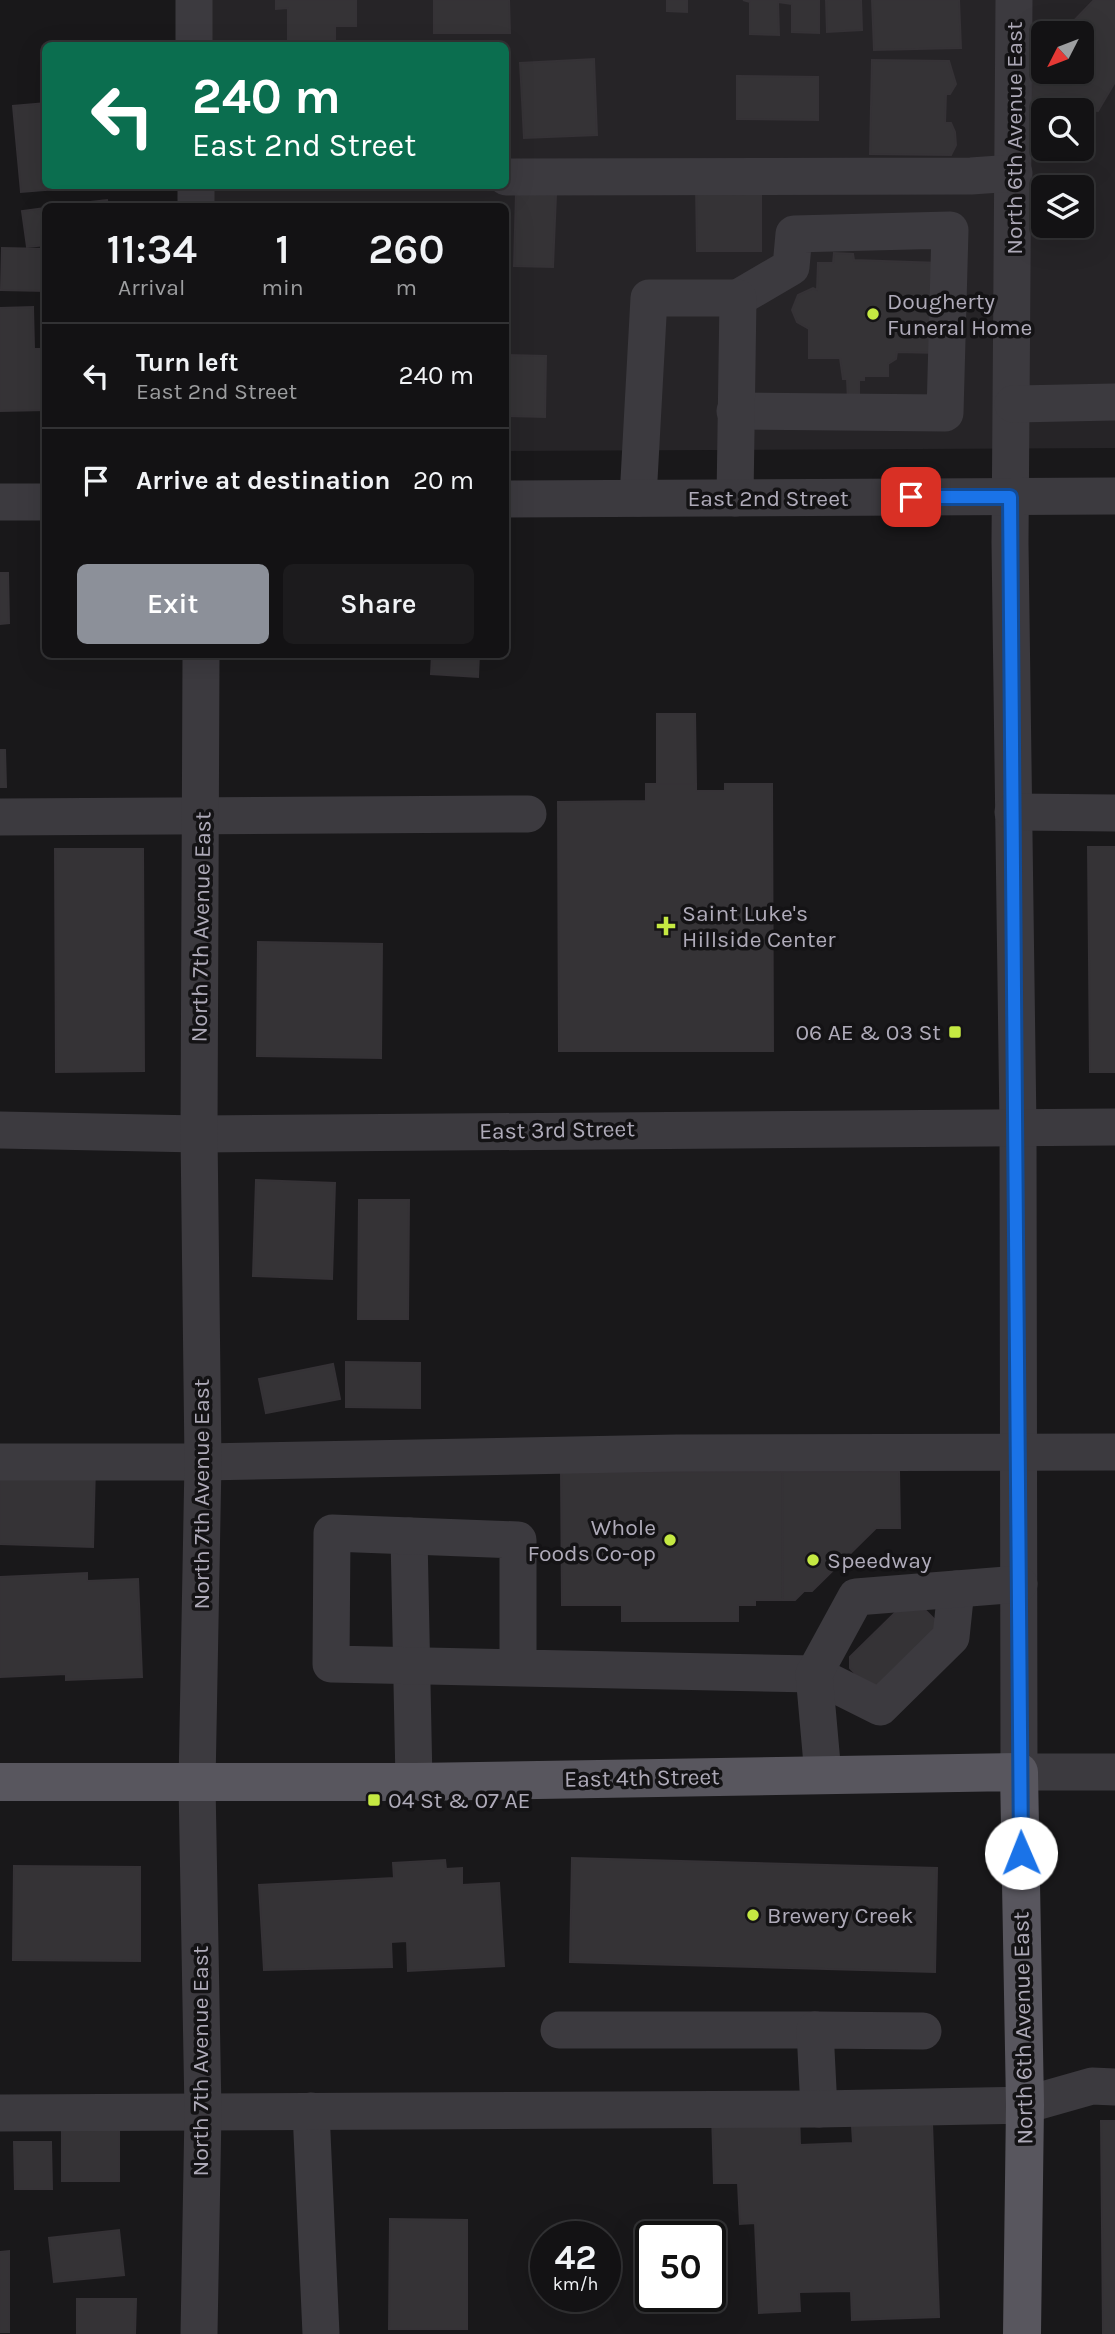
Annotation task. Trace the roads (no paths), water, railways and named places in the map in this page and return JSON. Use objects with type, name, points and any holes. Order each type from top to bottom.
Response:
[{"type":"main road","name":"East 4th Street","points":[[0,1783],[414,1782],[1019,1772]]},
{"type":"main road","name":"North 6th Avenue East","points":[[1019,1772],[1025,2105],[1021,2334]]},
{"type":"street","points":[[194,0],[194,42]]},
{"type":"street","name":"North 6th Avenue East","points":[[1014,0],[1013,404],[1010,497],[1018,1128],[1019,1772]]},
{"type":"street","points":[[509,177],[971,176],[1014,173]]},
{"type":"street","points":[[638,498],[649,298],[738,298],[791,267],[794,234],[950,230],[945,413],[735,411]]},
{"type":"street","points":[[735,498],[738,298]]},
{"type":"street","points":[[1013,404],[1115,402]]},
{"type":"street","name":"East 2nd Street","points":[[509,499],[1115,496]]},
{"type":"street","points":[[0,502],[42,502]]},
{"type":"street","name":"North 7th Avenue East","points":[[199,2334],[202,2112],[197,1784],[203,1462],[199,1134],[201,658]]},
{"type":"street","points":[[1013,812],[1115,813]]},
{"type":"street","points":[[0,817],[202,818],[528,814]]},
{"type":"street","name":"East 3rd Street","points":[[0,1130],[199,1134],[1115,1127]]},
{"type":"street","points":[[0,1462],[203,1462],[650,1453],[1115,1452]]},
{"type":"street","points":[[518,1667],[518,1540],[332,1533],[331,1664],[814,1674],[880,1707],[951,1637],[956,1589]]},
{"type":"street","points":[[409,1536],[414,1782]]},
{"type":"street","points":[[824,1775],[814,1674],[856,1597],[1018,1584]]},
{"type":"street","name":"East 4th Street","points":[[1019,1772],[1115,1772]]},
{"type":"street","points":[[559,2031],[923,2031]]},
{"type":"street","points":[[815,2031],[819,2109]]},
{"type":"street","points":[[0,2113],[819,2109],[1025,2105],[1092,2086],[1115,2087]]},
{"type":"street","points":[[311,2111],[321,2334]]},
{"type":"place","name":"Dougherty Funeral Home","points":[[873,314]]},
{"type":"place","name":"Saint Luke's Hillside Center","points":[[666,926]]},
{"type":"place","name":"06 AE & 03 St","points":[[955,1032]]},
{"type":"place","name":"Whole Foods Co-op","points":[[670,1540]]},
{"type":"place","name":"Speedway","points":[[813,1560]]},
{"type":"place","name":"04 St & 07 AE","points":[[374,1800]]},
{"type":"place","name":"Brewery Creek","points":[[753,1915]]}]
